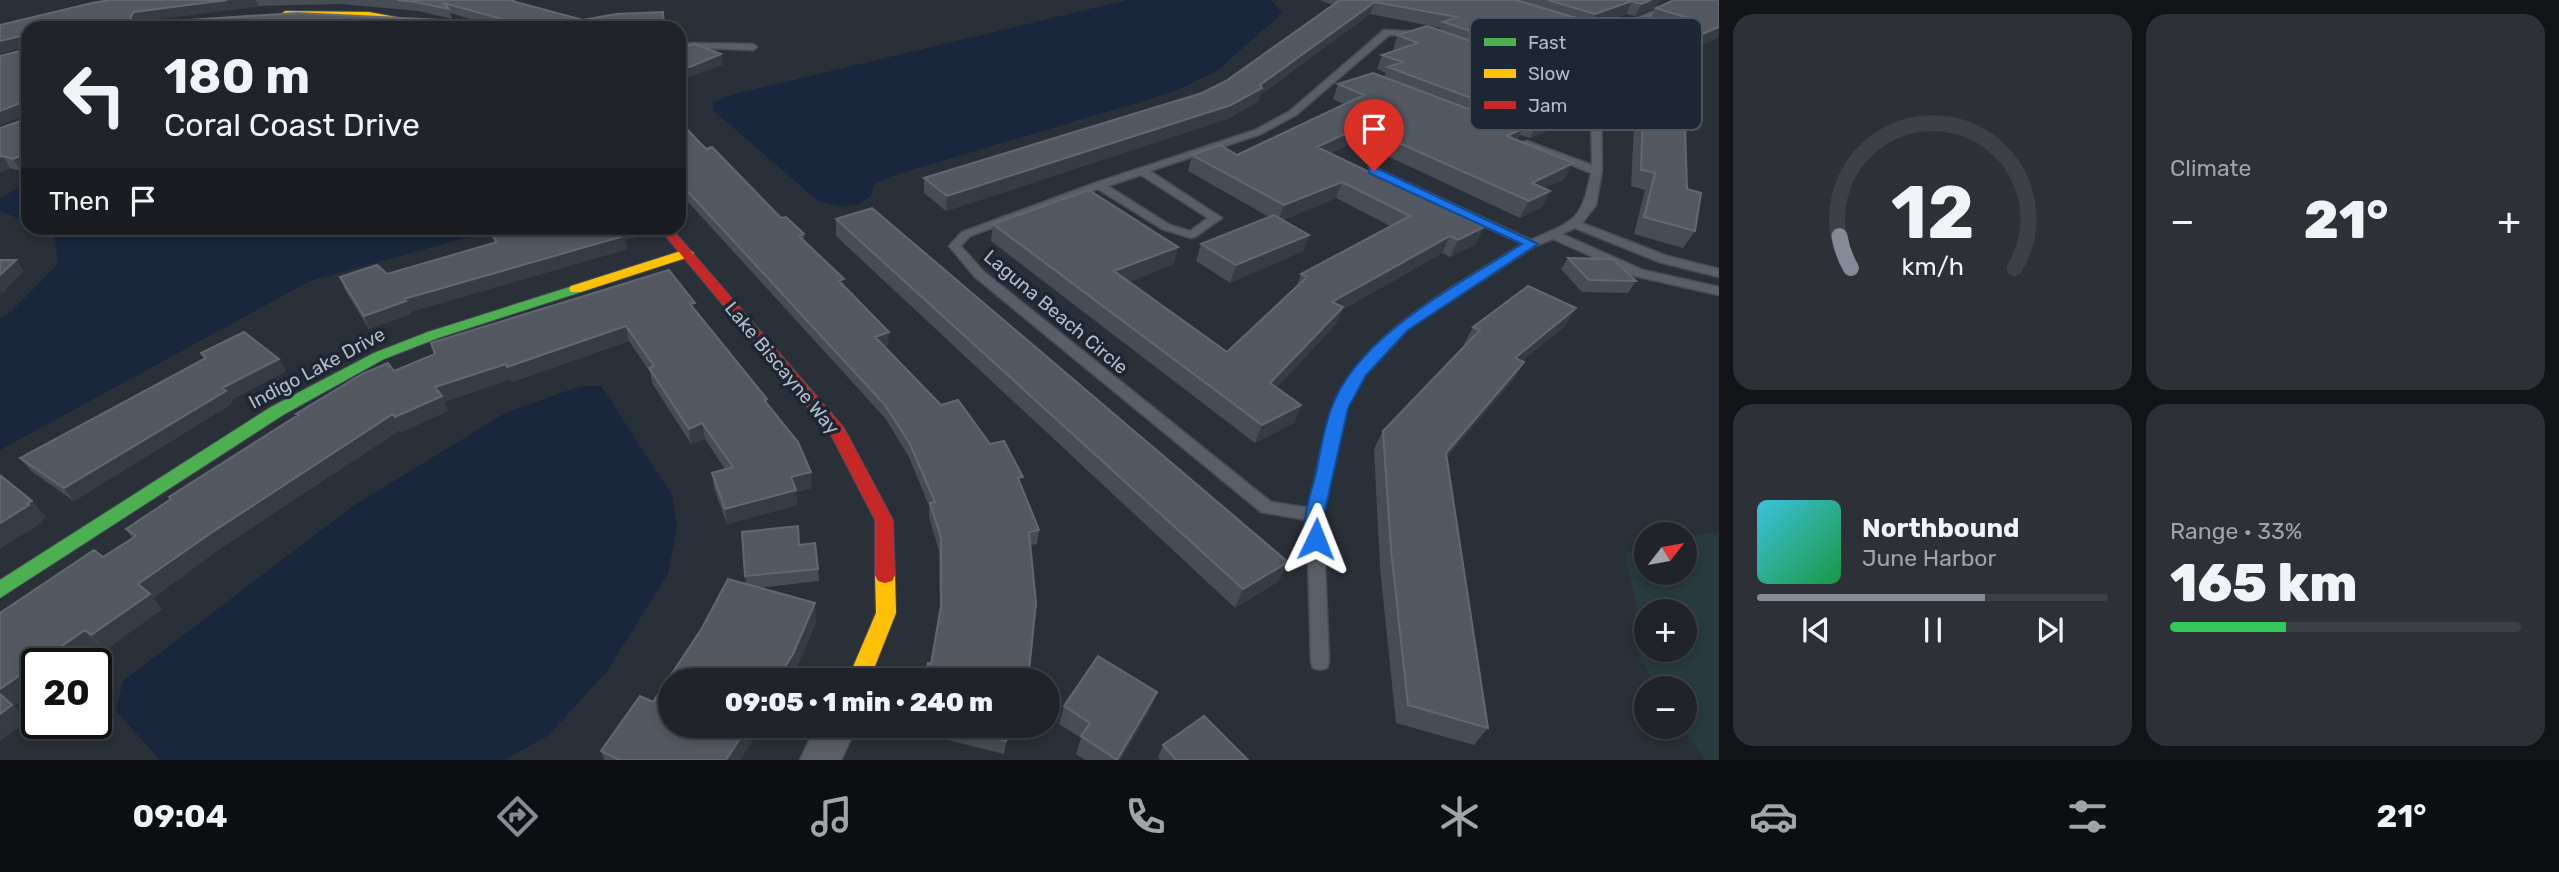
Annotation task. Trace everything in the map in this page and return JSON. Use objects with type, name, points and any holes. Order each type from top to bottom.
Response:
[{"type":"street","points":[[268,16],[369,15],[406,21]]},
{"type":"street","name":"Lake Biscayne Way","points":[[672,235],[838,432],[884,520],[886,613],[863,668]]},
{"type":"street","name":"Indigo Lake Drive","points":[[0,590],[276,411],[379,356],[433,335],[687,253]]},
{"type":"lane","points":[[1645,18],[1688,0]]},
{"type":"lane","points":[[1660,4],[1672,7]]},
{"type":"lane","name":"Laguna Beach Circle","points":[[1315,515],[1267,508],[979,274],[955,246],[966,234],[1099,185],[1258,132],[1293,113],[1387,32],[1420,34],[1470,51]]},
{"type":"lane","points":[[686,45],[753,47]]},
{"type":"lane","points":[[1343,72],[1356,77]]},
{"type":"lane","name":"Laguna Beach Circle","points":[[1575,224],[1590,205],[1597,171],[1596,130]]},
{"type":"lane","points":[[1508,137],[1597,171]]},
{"type":"lane","points":[[1099,185],[1166,227],[1191,235],[1216,218],[1142,171]]},
{"type":"lane","points":[[1374,171],[1531,244]]},
{"type":"lane","points":[[1320,662],[1315,515],[1340,408],[1360,372],[1403,327],[1531,244],[1575,224],[1663,260],[1719,273]]},
{"type":"lane","points":[[1552,234],[1639,272],[1719,291]]},
{"type":"green space","points":[[1719,532],[1719,760],[1705,760],[1690,739],[1697,739],[1697,676],[1650,676],[1643,662],[1697,662],[1697,599],[1635,599],[1625,554],[1634,551],[1634,585],[1697,585],[1698,534]]},
{"type":"water","points":[[1127,0],[1271,0],[1282,13],[1217,71],[1173,92],[892,176],[874,184],[871,196],[857,205],[843,207],[818,201],[714,111],[713,103],[731,95]]},
{"type":"water","points":[[21,186],[21,219],[0,211],[0,198]]},
{"type":"water","points":[[54,235],[476,235],[310,281],[0,450],[0,318],[11,312],[58,264]]},
{"type":"water","points":[[581,386],[601,386],[672,495],[677,527],[668,574],[607,671],[549,735],[504,760],[160,760],[116,711],[123,681],[353,506],[507,412]]},
{"type":"building","points":[[110,0],[227,0],[134,12],[130,18],[133,20],[189,20],[296,13],[442,20],[21,21],[21,36],[0,41],[0,25]]},
{"type":"building","points":[[397,0],[514,0],[512,1],[583,20],[616,14],[663,12],[664,21],[509,21],[444,3],[449,9]]},
{"type":"building","points":[[1340,0],[1516,0],[1577,18],[1470,18],[1470,31],[1443,22],[1457,17],[1375,2],[1260,85],[1262,88],[1231,105],[947,196],[924,178],[1202,93],[1226,81]]},
{"type":"building","points":[[1548,0],[1651,0],[1641,4],[1632,1],[1595,14]]},
{"type":"building","points":[[1674,0],[1719,0],[1719,27],[1702,34],[1702,18],[1682,18],[1685,17],[1656,8]]},
{"type":"building","points":[[1427,26],[1470,41],[1470,98],[1388,67],[1403,62],[1382,55],[1418,43],[1398,35]]},
{"type":"building","points":[[695,44],[721,54],[686,67],[686,47]]},
{"type":"building","points":[[21,51],[21,104],[0,111],[0,56]]},
{"type":"building","points":[[1373,73],[1470,109],[1470,130],[1520,130],[1507,136],[1573,163],[1532,183],[1550,191],[1529,201],[1361,126],[1317,147],[1484,227],[1458,240],[1450,236],[1332,302],[1343,307],[1270,383],[1301,405],[1262,425],[993,224],[1089,190],[1178,247],[1114,271],[1227,352],[1307,277],[1301,274],[1410,216],[1342,182],[1284,205],[1192,155],[1220,145],[1237,155],[1364,95],[1338,84]]},
{"type":"building","points":[[21,121],[21,156],[13,159],[0,157],[0,128]]},
{"type":"building","points":[[686,128],[706,149],[712,147],[781,218],[786,217],[804,234],[799,236],[844,279],[839,281],[889,332],[875,337],[941,405],[958,400],[990,444],[1004,441],[1023,477],[1018,478],[1039,530],[1029,532],[1036,603],[1029,668],[927,668],[928,663],[931,664],[941,606],[941,538],[930,503],[935,502],[910,444],[885,405],[686,190]]},
{"type":"building","points":[[1642,130],[1685,130],[1687,189],[1701,193],[1695,231],[1644,217],[1655,173],[1641,170]]},
{"type":"building","points":[[872,208],[1288,562],[1243,589],[836,219]]},
{"type":"building","points":[[1274,215],[1309,235],[1236,265],[1201,244]]},
{"type":"building","points":[[624,236],[404,299],[406,301],[364,316],[340,277],[377,265],[387,274],[497,242],[493,237]]},
{"type":"building","points":[[1568,258],[1613,259],[1636,281],[1589,280]]},
{"type":"building","points":[[0,260],[16,260],[0,275]]},
{"type":"building","points":[[669,270],[695,303],[690,304],[798,442],[811,472],[791,477],[796,490],[725,509],[712,473],[733,467],[702,423],[689,429],[649,368],[654,366],[626,326],[507,367],[506,364],[435,387],[442,396],[395,417],[393,414],[138,584],[150,594],[91,635],[85,630],[59,648],[21,648],[21,674],[0,689],[0,613],[94,550],[103,557],[136,536],[126,529],[171,499],[169,497],[298,415],[296,414],[362,374],[388,363],[394,371],[435,354],[431,343]]},
{"type":"building","points":[[1528,286],[1576,308],[1515,358],[1524,362],[1446,453],[1488,728],[1408,705],[1391,550],[1383,431],[1480,330],[1473,327]]},
{"type":"building","points":[[244,332],[279,359],[222,388],[226,391],[64,488],[20,458],[206,358],[201,353]]},
{"type":"building","points":[[0,475],[32,501],[0,523]]},
{"type":"building","points":[[798,526],[799,545],[815,543],[818,569],[745,576],[742,532]]},
{"type":"building","points":[[728,579],[815,603],[784,668],[676,668],[702,628]]},
{"type":"building","points":[[1098,656],[1157,692],[1117,760],[1081,736],[1090,723],[1064,706]]},
{"type":"building","points":[[0,694],[12,705],[0,714]]},
{"type":"building","points":[[658,694],[658,738],[740,738],[726,760],[619,760],[601,751],[640,696],[653,702]]},
{"type":"building","points":[[1204,716],[1248,760],[1176,760],[1163,745]]},
{"type":"traffic: fast","points":[[0,590],[277,411],[379,356],[433,335],[576,289]]},
{"type":"traffic: slow","points":[[285,14],[369,15],[406,21]]},
{"type":"traffic: slow","points":[[576,289],[687,253]]},
{"type":"traffic: slow","points":[[863,668],[886,613],[885,575]]},
{"type":"traffic: jam","points":[[671,235],[838,432],[884,520],[885,575]]},
{"type":"route","points":[[1316,539],[1315,515],[1340,408],[1360,372],[1403,327],[1531,244],[1374,171]]}]
